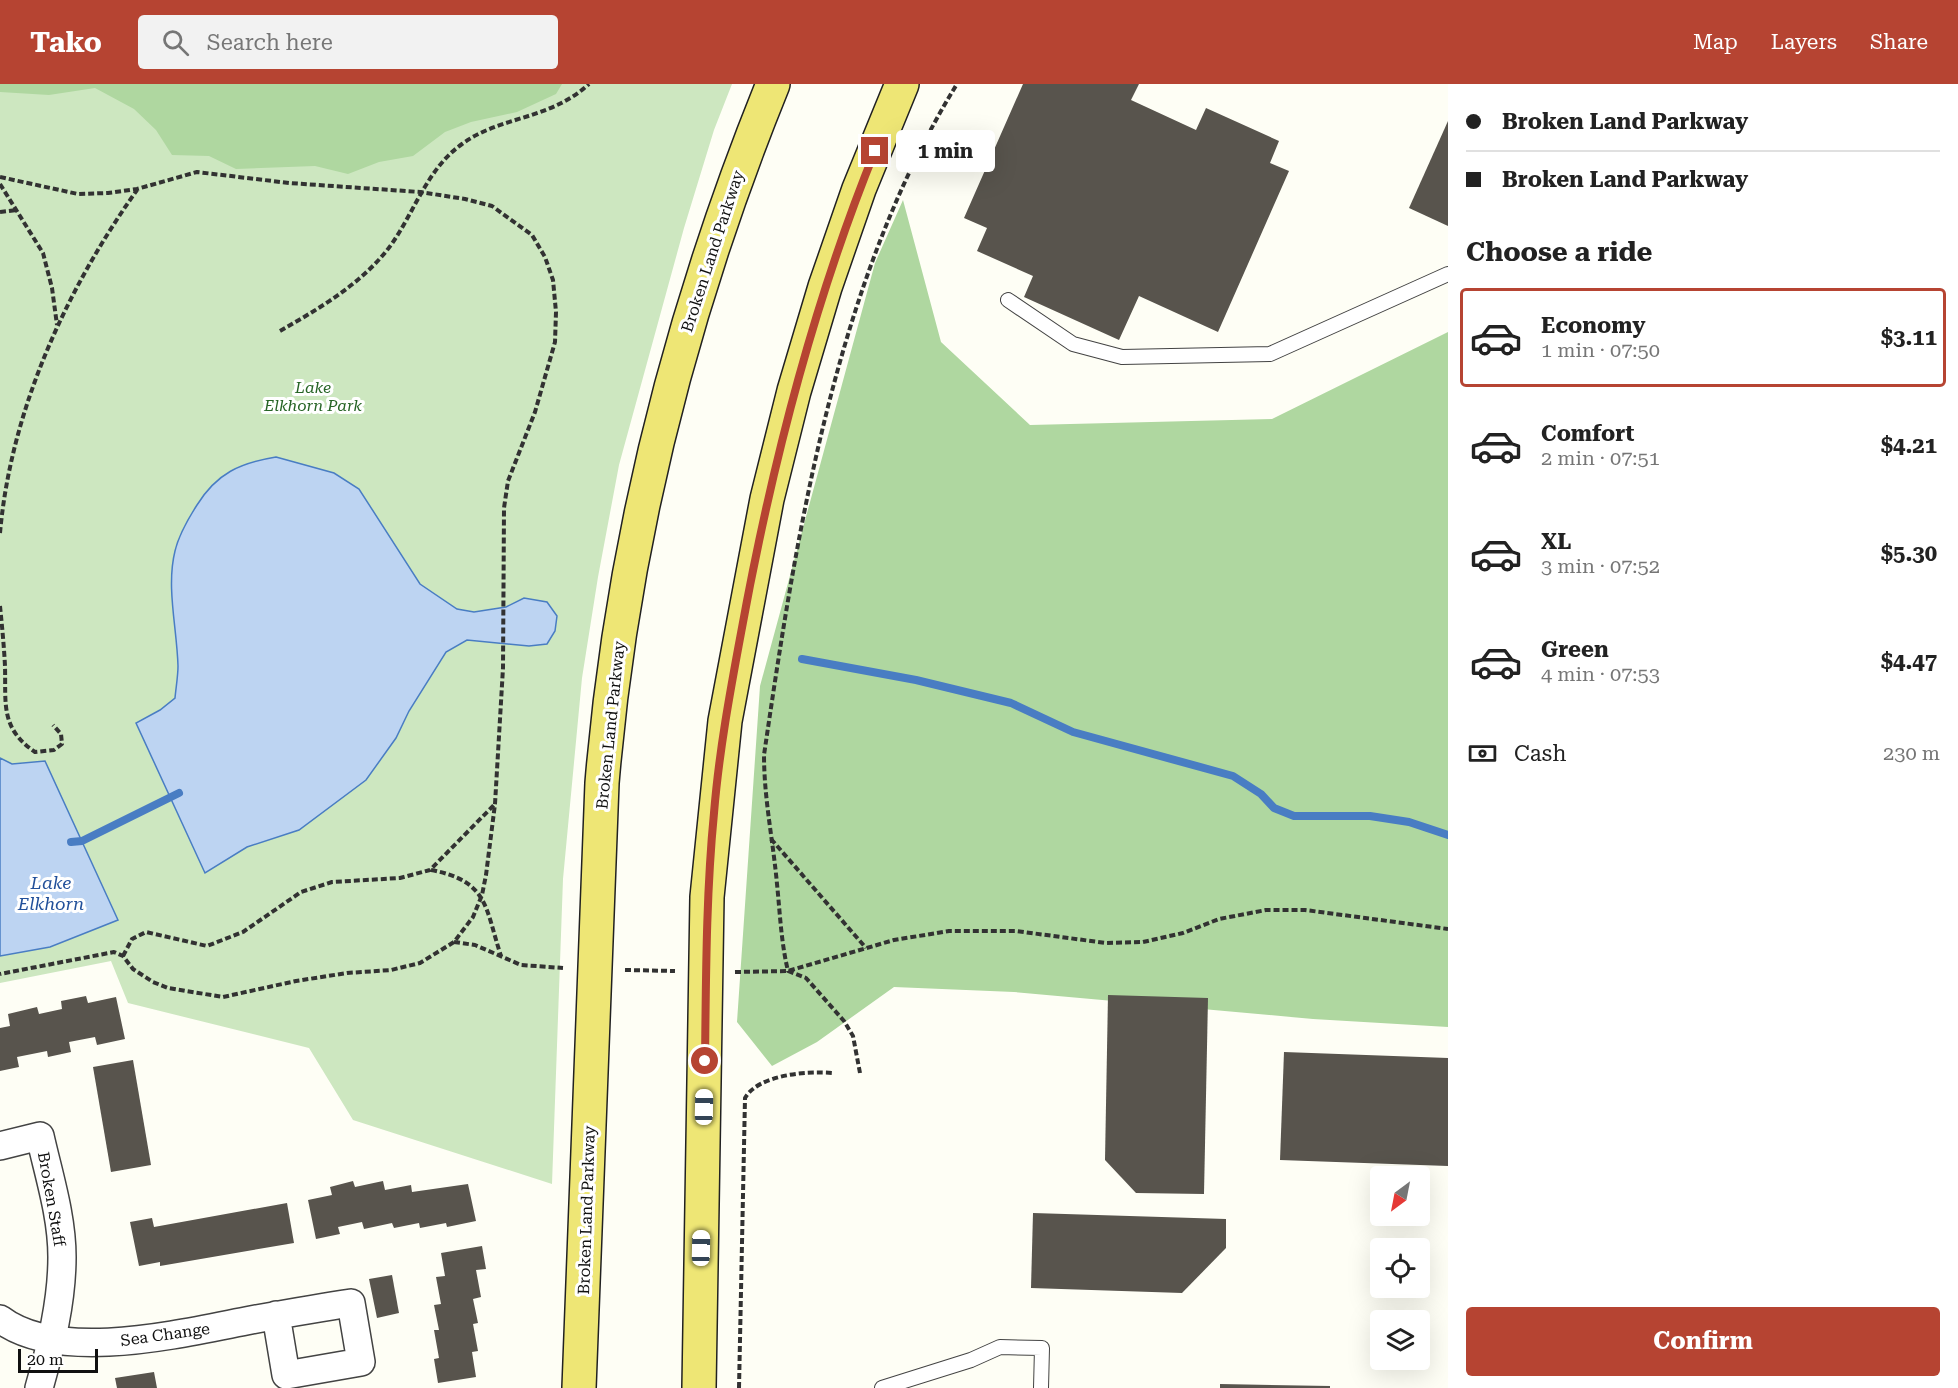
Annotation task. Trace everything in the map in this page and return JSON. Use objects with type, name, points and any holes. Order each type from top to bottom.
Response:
[{"type":"main road","name":"Broken Land Parkway","points":[[579,1388],[599,838],[610,689],[627,582],[651,465],[681,346],[715,235],[773,84]]},
{"type":"main road","points":[[699,1388],[707,897],[725,721],[767,499],[794,391],[848,222],[902,84]]},
{"type":"street","name":"Broken Staff","points":[[0,1146],[40,1136],[59,1219],[62,1258],[52,1340],[39,1388]]},
{"type":"street","name":"Sea Change","points":[[52,1340],[106,1342],[152,1339],[276,1315]]},
{"type":"street","points":[[0,1319],[13,1329],[52,1340]]},
{"type":"lane","points":[[1008,300],[1073,344],[1122,357],[1270,354],[1448,274]]},
{"type":"lane","points":[[882,1388],[971,1360],[1000,1347],[1042,1348],[1041,1388]]},
{"type":"path","points":[[280,331],[332,301],[361,276],[390,246],[420,192],[461,145],[486,131],[553,109],[589,84]]},
{"type":"path","points":[[788,971],[781,941],[764,791],[764,755],[791,578],[818,448],[864,289],[907,177],[934,122],[957,84]]},
{"type":"path","points":[[0,177],[78,194],[137,189],[197,172],[289,183],[420,192],[492,206],[514,219],[532,235],[545,257],[553,280],[556,312],[555,342],[535,412],[508,481],[504,508],[503,668],[495,804],[482,895],[473,917],[454,942],[420,963],[391,970],[346,972],[223,997],[168,988],[153,982],[133,969],[123,956],[114,952],[0,974]]},
{"type":"path","points":[[0,184],[43,253],[52,288],[57,326]]},
{"type":"path","points":[[0,533],[16,442],[57,326],[114,222],[137,189]]},
{"type":"path","points":[[0,212],[18,210]]},
{"type":"path","points":[[0,606],[5,666],[4,706],[16,737],[35,752],[54,750],[62,744],[60,734],[53,725]]},
{"type":"path","points":[[430,870],[495,804]]},
{"type":"path","points":[[771,838],[866,948]]},
{"type":"path","points":[[123,956],[132,939],[146,933],[207,946],[243,932],[301,892],[332,882],[400,878],[430,870],[452,874],[482,895],[501,956]]},
{"type":"path","points":[[731,972],[788,971],[894,940],[949,931],[1016,931],[1106,943],[1143,942],[1184,933],[1219,919],[1266,910],[1305,910],[1448,929]]},
{"type":"path","points":[[454,942],[475,945],[521,964],[563,968]]},
{"type":"path","points":[[621,970],[675,971]]},
{"type":"path","points":[[788,971],[806,978],[844,1021],[853,1036],[860,1073]]},
{"type":"path","points":[[739,1388],[745,1098],[750,1089],[758,1084],[808,1071],[833,1073]]},
{"type":"green space","name":"Lake Elkhorn Park","points":[[0,84],[732,84],[714,130],[684,228],[619,465],[598,577],[582,678],[563,879],[552,1184],[353,1120],[309,1048],[128,1003],[111,961],[0,983]]},
{"type":"green space","points":[[0,84],[562,84],[556,94],[517,112],[471,122],[445,132],[413,156],[379,162],[348,174],[315,166],[236,169],[209,156],[172,155],[156,130],[134,109],[95,88],[49,95],[0,92]]},
{"type":"green space","points":[[903,200],[941,342],[1030,425],[1272,419],[1448,332],[1448,1027],[1313,1019],[1014,992],[894,987],[817,1042],[772,1066],[737,1022],[760,686],[875,263]]},
{"type":"water","points":[[276,457],[334,473],[359,489],[420,584],[457,609],[474,612],[506,607],[524,598],[547,602],[557,616],[555,631],[547,644],[529,646],[467,640],[446,652],[409,711],[396,738],[366,780],[299,830],[247,847],[205,873],[136,723],[160,710],[175,698],[178,666],[172,579],[175,551],[184,527],[205,494],[221,477],[240,466]]},
{"type":"water","name":"Lake Elkhorn","points":[[0,758],[12,764],[45,761],[118,920],[50,947],[0,956]]},
{"type":"building","points":[[1023,84],[1139,84],[1131,100],[1196,130],[1206,108],[1279,141],[1270,163],[1289,171],[1218,332],[1139,296],[1119,340],[1024,297],[1033,276],[977,251],[987,228],[964,218]]},
{"type":"building","points":[[1448,121],[1448,226],[1409,208]]},
{"type":"building","points":[[1108,995],[1208,998],[1204,1194],[1136,1193],[1105,1160]]},
{"type":"building","points":[[86,996],[88,1003],[116,997],[125,1039],[97,1045],[95,1037],[69,1042],[71,1052],[48,1057],[47,1051],[17,1057],[19,1067],[0,1071],[0,1028],[10,1026],[8,1014],[37,1007],[39,1014],[62,1009],[61,1001]]},
{"type":"building","points":[[1284,1052],[1448,1058],[1448,1166],[1280,1160]]},
{"type":"building","points":[[133,1060],[151,1165],[111,1172],[93,1067]]},
{"type":"building","points":[[353,1181],[355,1187],[383,1181],[385,1190],[411,1185],[412,1192],[468,1184],[476,1221],[447,1227],[446,1223],[420,1228],[419,1223],[394,1228],[392,1223],[364,1229],[362,1222],[338,1227],[340,1234],[316,1239],[308,1200],[332,1195],[330,1187]]},
{"type":"building","points":[[287,1203],[294,1243],[160,1266],[160,1262],[139,1266],[130,1222],[152,1218],[154,1227]]},
{"type":"building","points":[[1033,1213],[1226,1219],[1226,1248],[1182,1293],[1031,1288]]},
{"type":"building","points":[[482,1246],[486,1269],[476,1270],[481,1297],[473,1299],[478,1323],[473,1324],[478,1351],[472,1352],[476,1377],[438,1383],[434,1359],[439,1358],[434,1330],[439,1330],[434,1305],[441,1304],[436,1277],[445,1276],[441,1253]]},
{"type":"building","points":[[392,1275],[399,1313],[377,1318],[369,1279]]},
{"type":"building","points":[[154,1372],[157,1388],[117,1388],[115,1378]]},
{"type":"building","points":[[1220,1384],[1330,1386],[1330,1388],[1220,1388]]},
{"type":"waterway","points":[[802,659],[916,680],[1011,703],[1073,732],[1233,776],[1261,794],[1274,808],[1294,816],[1370,816],[1409,822],[1448,835]]},
{"type":"waterway","points":[[71,842],[82,841],[179,793]]},
{"type":"route","points":[[705,1061],[707,897],[714,811],[725,721],[745,610],[767,499],[794,391],[825,287],[875,151]]}]
